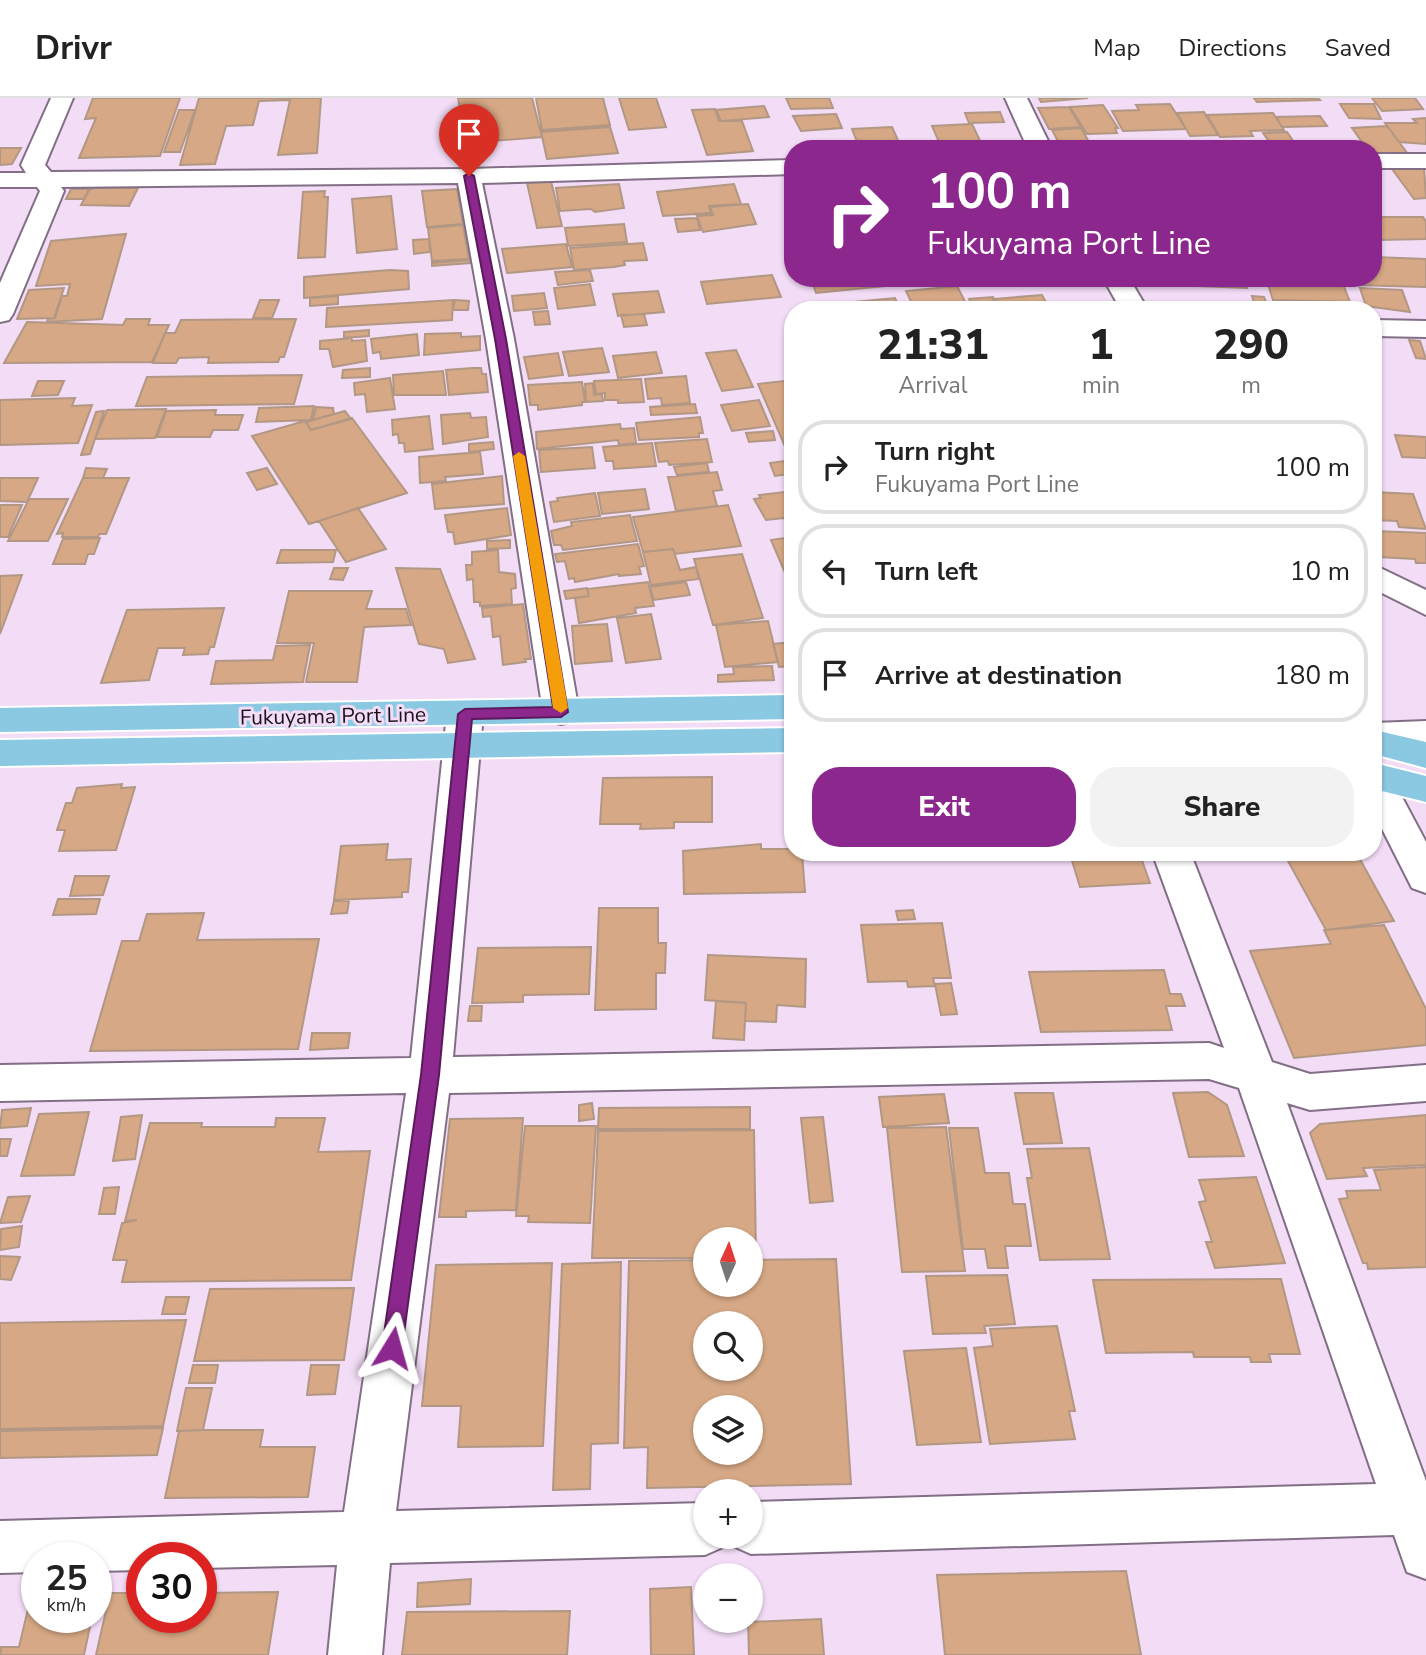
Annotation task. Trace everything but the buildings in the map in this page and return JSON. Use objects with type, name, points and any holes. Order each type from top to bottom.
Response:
[{"type":"main road","name":"Fukuyama Port Line","points":[[0,753],[463,731],[561,712],[784,706]]},
{"type":"main road","name":"Fukuyama Port Line","points":[[0,720],[784,740]]},
{"type":"main road","points":[[1382,744],[1426,755]]},
{"type":"main road","points":[[1382,779],[1426,789]]},
{"type":"street","points":[[0,314],[52,191],[33,165],[62,98]]},
{"type":"street","points":[[1016,98],[1036,140]]},
{"type":"street","points":[[1382,161],[1426,161]]},
{"type":"street","points":[[0,180],[469,176],[784,167]]},
{"type":"street","points":[[469,176],[500,339],[561,712]]},
{"type":"street","points":[[1382,328],[1426,330]]},
{"type":"street","points":[[1382,579],[1426,604]]},
{"type":"street","points":[[355,1655],[366,1539],[430,1075],[463,731]]},
{"type":"street","points":[[1382,735],[1426,733]]},
{"type":"street","points":[[1382,793],[1426,878]]},
{"type":"street","points":[[763,1528],[1418,1531],[1256,1076],[1174,861]]},
{"type":"street","points":[[0,1083],[1209,1061],[1310,1092],[1426,1083]]},
{"type":"street","points":[[0,1547],[693,1529]]},
{"type":"slow traffic","points":[[519,456],[561,708]]},
{"type":"route","points":[[392,1348],[430,1075],[465,714],[561,712],[500,339],[469,176]]}]
